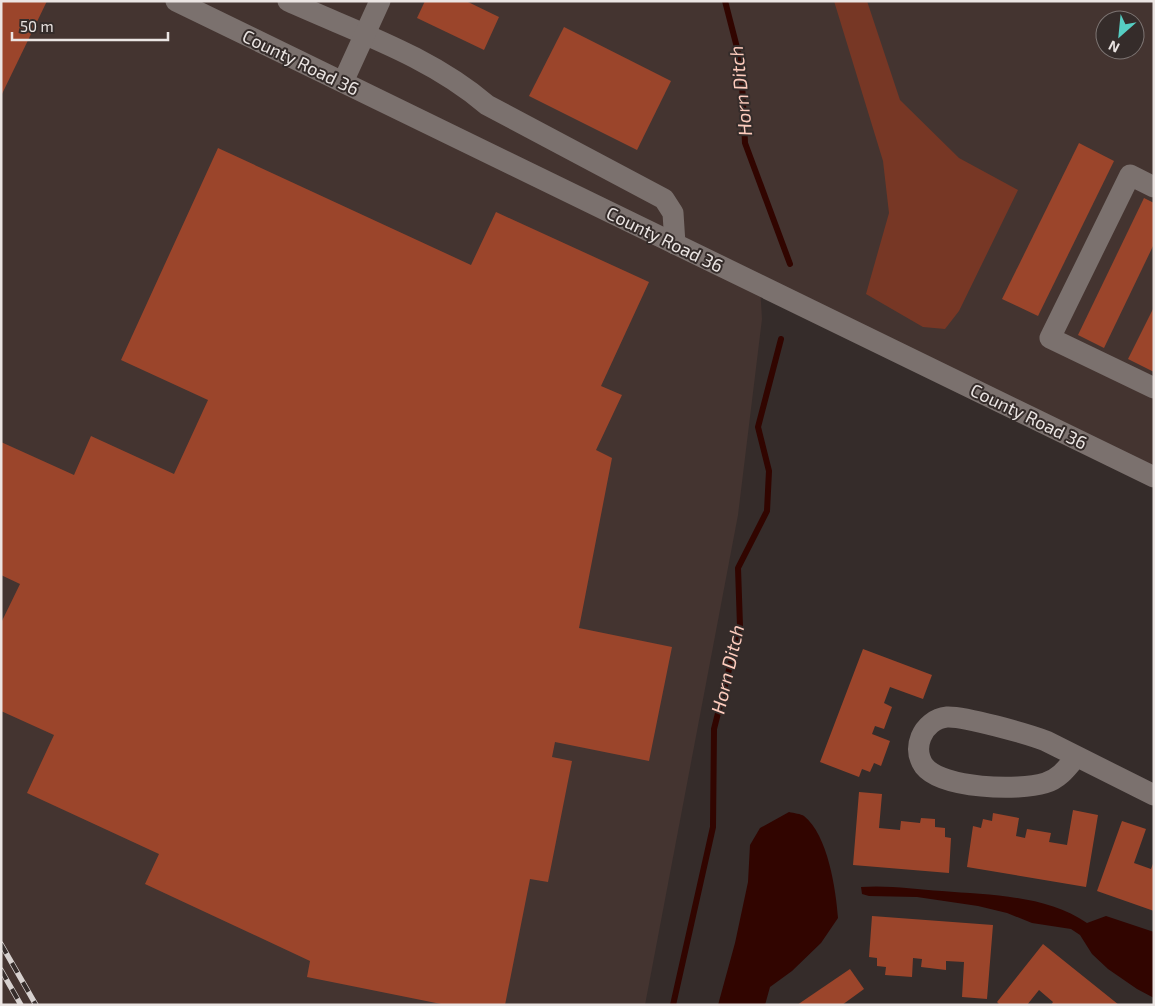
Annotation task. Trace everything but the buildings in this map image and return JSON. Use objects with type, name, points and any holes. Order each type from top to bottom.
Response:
[{"type":"street","name":"County Road 36","points":[[176,1],[1154,477]]},
{"type":"street","points":[[288,1],[420,59],[468,90],[487,106],[664,200],[673,213],[675,244]]},
{"type":"street","points":[[342,82],[380,1]]},
{"type":"street","points":[[1154,186],[1130,174],[1050,338],[1154,388]]},
{"type":"street","points":[[1076,757],[1064,773],[1047,783],[1010,787],[957,782],[934,775],[919,756],[919,746],[927,727],[936,720],[947,717],[1030,734],[1154,795]]},
{"type":"shaded area","points":[[1,1],[1154,1],[1154,477],[760,286],[762,319],[738,515],[645,1005],[1,1005]]},
{"type":"shaded area","points":[[834,1],[867,1],[900,100],[959,158],[1018,190],[959,311],[945,329],[923,327],[866,294],[889,213],[883,161]]},
{"type":"shaded area","points":[[789,812],[804,816],[819,836],[825,849],[833,878],[838,918],[821,943],[792,971],[770,987],[765,1005],[718,1005],[735,943],[748,882],[750,845],[760,828]]},
{"type":"shaded area","points":[[881,886],[1017,898],[1054,907],[1087,923],[1106,916],[1154,932],[1154,998],[1108,969],[1092,954],[1080,935],[1071,929],[1032,923],[1007,913],[978,906],[917,897],[869,896],[862,894],[861,887]]},
{"type":"waterway","name":"Horn Ditch","points":[[725,1],[741,63],[745,143],[790,264]]},
{"type":"waterway","name":"Horn Ditch","points":[[673,1005],[713,827],[714,729],[740,626],[738,568],[767,511],[769,471],[758,427],[781,339]]},
{"type":"railway","points":[[1,944],[36,1005]]},
{"type":"railway","points":[[1,970],[21,1005]]}]
